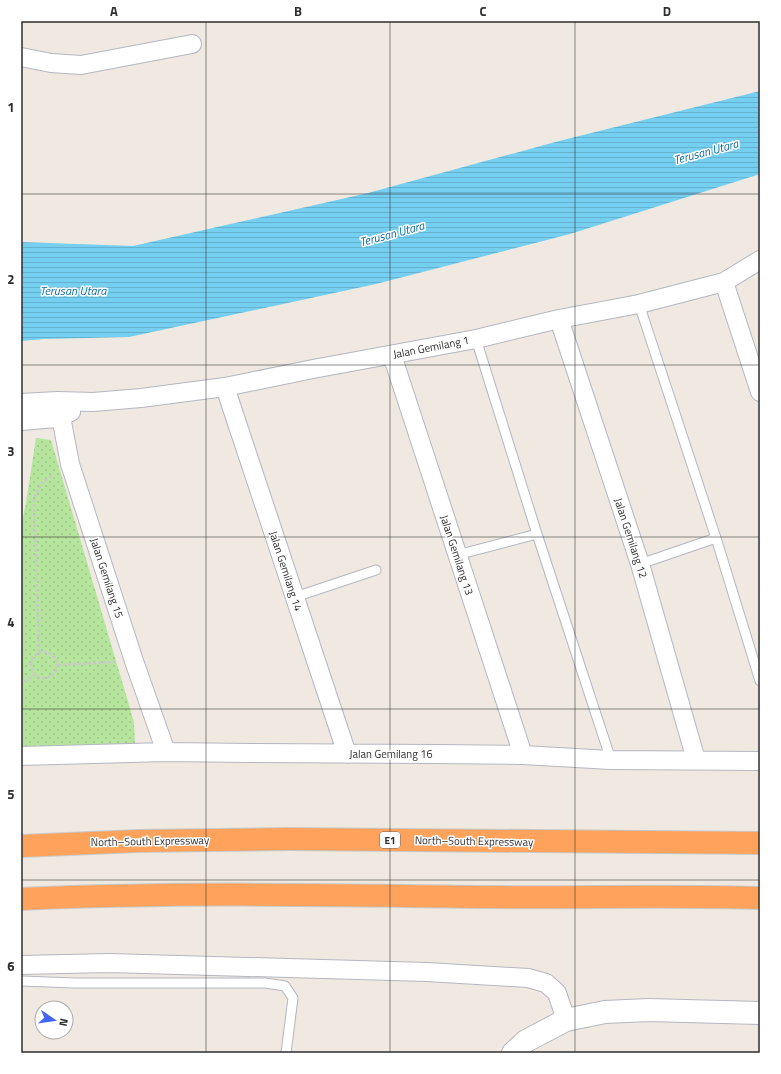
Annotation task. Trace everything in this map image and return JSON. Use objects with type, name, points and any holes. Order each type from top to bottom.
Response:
[{"type":"highway","name":"North–South Expressway","points":[[21,846],[138,841],[289,839],[760,843]]},
{"type":"highway","points":[[21,899],[290,894],[512,897],[704,896],[760,898]]},
{"type":"street","points":[[21,57],[51,63],[81,65],[192,44]]},
{"type":"street","name":"Jalan Gemilang 1","points":[[59,409],[93,402],[141,398],[225,387],[476,339],[559,319],[639,304],[724,282],[760,260]]},
{"type":"street","points":[[724,282],[760,392]]},
{"type":"street","name":"Jalan Gemilang 12","points":[[559,319],[640,564],[696,760]]},
{"type":"street","name":"Jalan Gemilang 13","points":[[392,355],[523,755]]},
{"type":"street","name":"Jalan Gemilang 14","points":[[225,387],[347,754]]},
{"type":"street","points":[[21,403],[59,409]]},
{"type":"street","points":[[21,421],[59,409]]},
{"type":"street","name":"Jalan Gemilang 15","points":[[59,409],[70,464],[134,661],[166,752]]},
{"type":"street","name":"Jalan Gemilang 16","points":[[21,756],[166,752],[523,755],[611,760],[760,761]]},
{"type":"street","points":[[21,965],[109,963],[427,972],[528,978],[546,983],[557,993],[566,1020]]},
{"type":"street","points":[[513,1053],[526,1041],[566,1020],[605,1012],[650,1010],[760,1013]]},
{"type":"lane","points":[[639,304],[716,538],[760,681]]},
{"type":"lane","points":[[476,339],[537,534],[611,760]]},
{"type":"lane","points":[[457,555],[537,534]]},
{"type":"lane","points":[[640,564],[716,538]]},
{"type":"lane","points":[[295,597],[376,570]]},
{"type":"lane","points":[[21,981],[40,983],[265,982],[285,986],[293,998],[286,1053]]},
{"type":"path","points":[[39,652],[34,498],[42,483],[56,472],[70,464]]},
{"type":"path","points":[[44,651],[54,655],[58,665],[57,670],[50,677],[39,677],[32,670],[32,659],[39,652],[44,651]]},
{"type":"path","points":[[58,665],[134,661]]},
{"type":"path","points":[[21,685],[35,674]]},
{"type":"green space","points":[[36,438],[51,440],[134,722],[135,745],[21,750],[21,526]]},
{"type":"water","name":"Terusan Utara","points":[[760,91],[760,174],[570,234],[376,284],[129,337],[21,341],[21,242],[133,246],[368,193],[559,141]]}]
